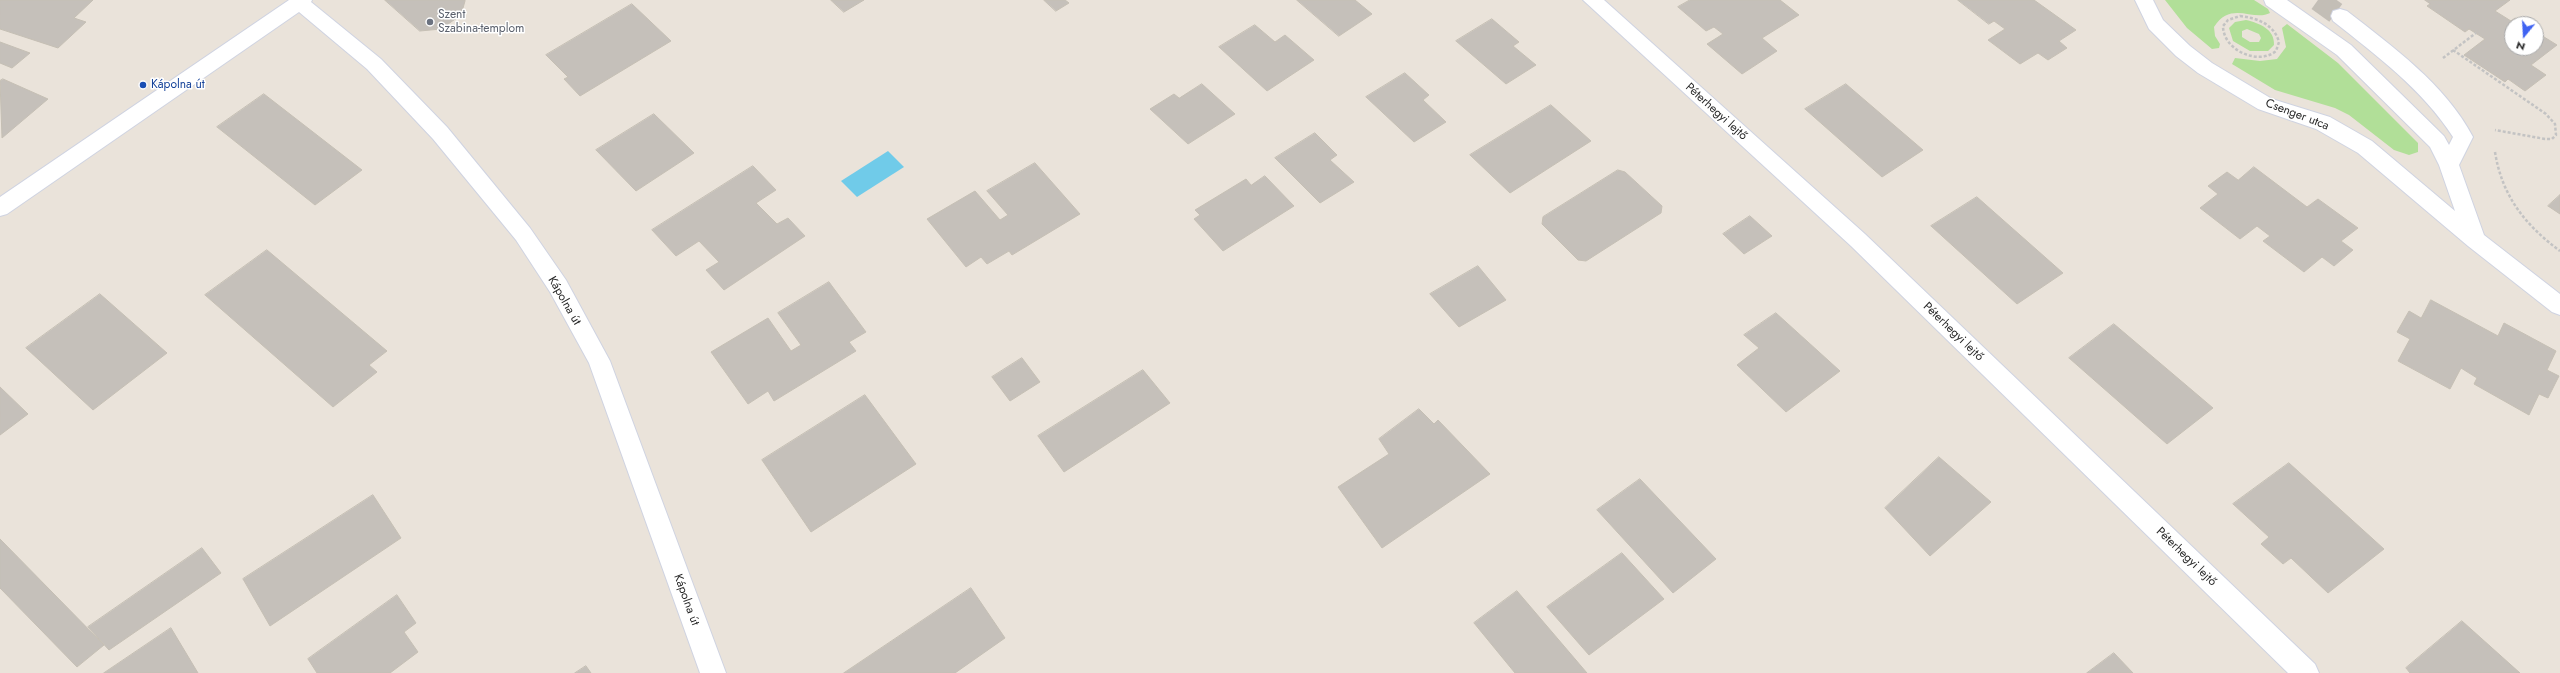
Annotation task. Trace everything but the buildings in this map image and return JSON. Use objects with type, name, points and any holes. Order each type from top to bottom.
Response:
[{"type":"street","name":"Péterhegyi lejtő","points":[[1592,0],[1858,240],[2306,673]]},
{"type":"street","name":"Csenger utca","points":[[2144,0],[2156,24],[2183,51],[2205,68],[2265,104],[2323,124],[2366,147],[2475,240],[2560,306]]},
{"type":"street","points":[[2273,0],[2316,29],[2367,71],[2419,121],[2437,142],[2449,165],[2475,240]]},
{"type":"street","points":[[0,208],[301,1]]},
{"type":"street","name":"Kápolna út","points":[[301,1],[374,64],[440,133],[523,234],[558,286],[599,362],[713,673]]},
{"type":"street","points":[[2340,16],[2405,69],[2457,125],[2464,138],[2449,165]]},
{"type":"path","points":[[2240,16],[2249,17],[2267,24],[2274,30],[2280,44],[2274,54],[2267,56],[2258,57],[2239,51],[2225,39],[2222,32],[2226,21],[2240,16]]},
{"type":"path","points":[[2441,60],[2476,33]]},
{"type":"path","points":[[2453,50],[2546,114],[2555,124],[2556,135],[2552,139],[2545,139],[2491,129]]},
{"type":"green space","points":[[2165,0],[2254,0],[2268,9],[2270,13],[2256,15],[2235,13],[2221,19],[2214,27],[2215,36],[2220,44],[2219,48],[2212,49],[2187,28]]},
{"type":"green space","points":[[2246,20],[2261,25],[2272,35],[2274,45],[2268,51],[2250,51],[2233,41],[2229,28],[2235,22]],"holes":[[[2247,29],[2259,34],[2261,38],[2259,42],[2250,42],[2242,37],[2242,31]]]},
{"type":"green space","points":[[2287,24],[2338,63],[2418,143],[2418,152],[2409,155],[2394,150],[2349,115],[2335,108],[2275,90],[2232,64],[2235,58],[2260,61],[2277,59],[2286,47],[2282,28]]},
{"type":"water","points":[[888,151],[904,167],[857,197],[841,181]]},
{"type":"tunnel","points":[[2318,0],[2340,16]]},
{"type":"place","name":"Szent Szabina-templom","points":[[430,22]]},
{"type":"place","name":"Kápolna út","points":[[143,85]]}]
